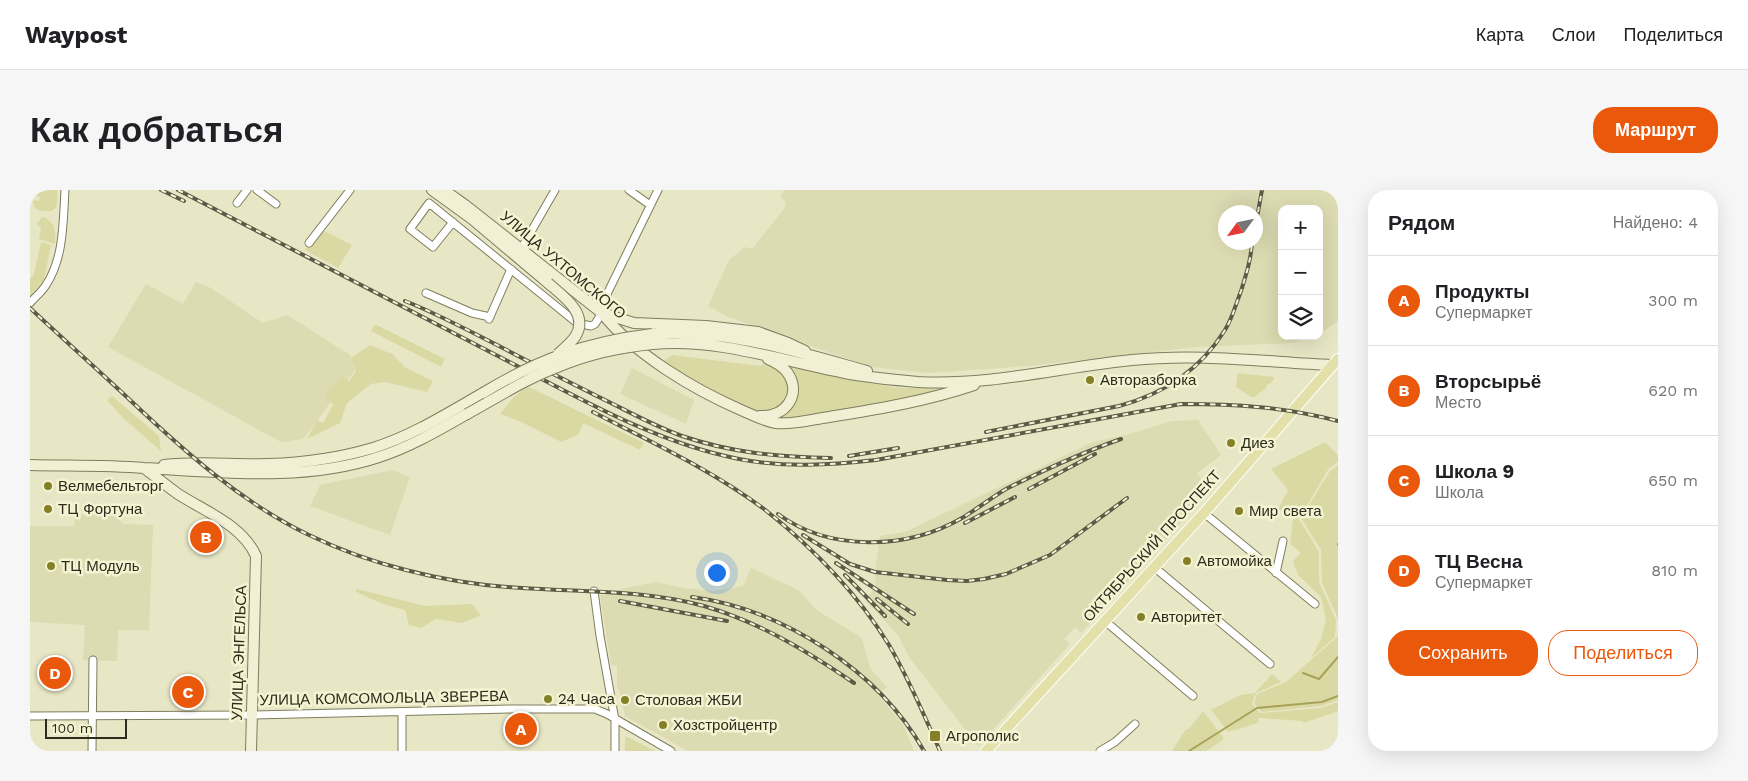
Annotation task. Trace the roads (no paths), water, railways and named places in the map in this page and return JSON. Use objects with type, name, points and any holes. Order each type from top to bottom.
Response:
[{"type":"main road","points":[[432,190],[472,219],[575,308],[579,318],[576,336],[555,357]]},
{"type":"main road","name":"УЛИЦА УХТОМСКОГО","points":[[444,190],[602,313],[609,322],[660,365],[709,395],[767,422],[796,422],[904,404],[986,380]]},
{"type":"main road","points":[[602,313],[634,323],[706,326],[758,332],[788,343],[824,360]]},
{"type":"main road","points":[[465,410],[560,366],[652,339],[698,334],[744,340],[897,380]]},
{"type":"main road","points":[[30,465],[144,468],[188,472],[266,473],[305,472],[332,468],[394,452],[465,410],[512,376],[555,357],[595,343],[622,338],[698,344],[756,353],[880,379],[945,382],[986,380],[1133,360],[1205,357],[1335,362]]},
{"type":"main road","points":[[748,413],[767,416],[775,415],[786,407],[792,396],[791,380],[786,371],[778,364],[756,353]]},
{"type":"main road","name":"ОКТЯБРЬСКИЙ ПРОСПЕКТ","points":[[986,751],[1204,513],[1335,362]]},
{"type":"main road","name":"УЛИЦА ЭНГЕЛЬСА","points":[[144,468],[177,493],[241,534],[250,544],[256,556],[251,751]]},
{"type":"street","points":[[30,303],[46,286],[54,270],[60,250],[65,190]]},
{"type":"street","points":[[237,203],[247,190]]},
{"type":"street","points":[[257,190],[276,204]]},
{"type":"street","points":[[309,243],[350,190]]},
{"type":"street","points":[[629,190],[650,205]]},
{"type":"street","points":[[453,222],[433,247],[410,228],[429,203],[453,222],[511,269],[576,323],[591,326],[595,324],[602,313],[608,292],[658,190]]},
{"type":"street","points":[[521,249],[553,191]]},
{"type":"street","points":[[426,293],[472,313],[490,318],[511,269]]},
{"type":"street","points":[[1204,513],[1315,604]]},
{"type":"street","points":[[1276,573],[1283,540]]},
{"type":"street","points":[[1154,567],[1270,664]]},
{"type":"street","points":[[594,591],[600,636],[616,720],[615,751]]},
{"type":"street","points":[[1105,620],[1193,696]]},
{"type":"street","points":[[92,751],[93,660]]},
{"type":"street","name":"УЛИЦА КОМСОМОЛЬЦА ЗВЕРЕВА","points":[[30,716],[252,715],[595,709],[671,751]]},
{"type":"street","points":[[402,713],[402,751]]},
{"type":"street","points":[[1100,751],[1115,742],[1135,724]]},
{"type":"waterway","points":[[1303,673],[1319,679],[1338,657]]},
{"type":"waterway","points":[[1189,751],[1257,708],[1322,702],[1338,696]]},
{"type":"railway","points":[[161,190],[184,201]]},
{"type":"railway","points":[[178,190],[613,415],[675,441],[739,459],[790,465],[876,460],[1181,404],[1260,407],[1299,412],[1338,421]]},
{"type":"railway","points":[[1259,205],[1262,190]]},
{"type":"railway","points":[[986,432],[1119,406],[1151,395],[1180,378],[1204,357],[1227,326],[1245,279],[1251,250]]},
{"type":"railway","points":[[405,301],[429,311],[663,429],[701,442],[737,450],[792,457],[831,458]]},
{"type":"railway","points":[[30,308],[171,438],[215,475],[260,508],[309,535],[345,551],[382,563],[449,580],[507,587],[637,594],[704,606],[744,620],[782,638],[854,683]]},
{"type":"railway","points":[[593,412],[681,457],[724,482],[764,509],[816,555],[863,607],[889,645],[910,684],[940,751]]},
{"type":"railway","points":[[778,514],[799,526],[821,535],[845,540],[893,541],[917,536],[940,529],[962,518],[1006,489],[1034,475],[1121,439]]},
{"type":"railway","points":[[849,456],[898,448]]},
{"type":"railway","points":[[1029,489],[1095,454]]},
{"type":"railway","points":[[965,523],[1015,497]]},
{"type":"railway","points":[[803,535],[850,564],[875,572],[967,581],[1006,574],[1050,555],[1127,498]]},
{"type":"railway","points":[[836,563],[914,614]]},
{"type":"railway","points":[[845,575],[885,616]]},
{"type":"railway","points":[[692,597],[726,604],[760,615],[794,630],[825,648],[855,670],[882,695],[905,722],[924,751]]},
{"type":"railway","points":[[877,599],[908,624]]},
{"type":"railway","points":[[620,601],[727,621]]},
{"type":"place","name":"Авторазборка","points":[[1090,380]]},
{"type":"place","name":"Диез","points":[[1231,443]]},
{"type":"place","name":"Велмебельторг","points":[[48,486]]},
{"type":"place","name":"ТЦ Фортуна","points":[[48,509]]},
{"type":"place","name":"Мир света","points":[[1239,511]]},
{"type":"place","name":"Вторсырьё","points":[[206,537]]},
{"type":"place","name":"Автомойка","points":[[1187,561]]},
{"type":"place","name":"ТЦ Модуль","points":[[51,566]]},
{"type":"place","name":"Авторитет","points":[[1141,617]]},
{"type":"place","name":"ТЦ Весна","points":[[55,673]]},
{"type":"place","name":"Школа 9","points":[[188,692]]},
{"type":"place","name":"24 Часа","points":[[548,699]]},
{"type":"place","name":"Столовая ЖБИ","points":[[625,700]]},
{"type":"place","name":"Хозстройцентр","points":[[663,725]]},
{"type":"place","name":"Продукты","points":[[521,729]]},
{"type":"place","name":"Агрополис","points":[[935,736]]}]
